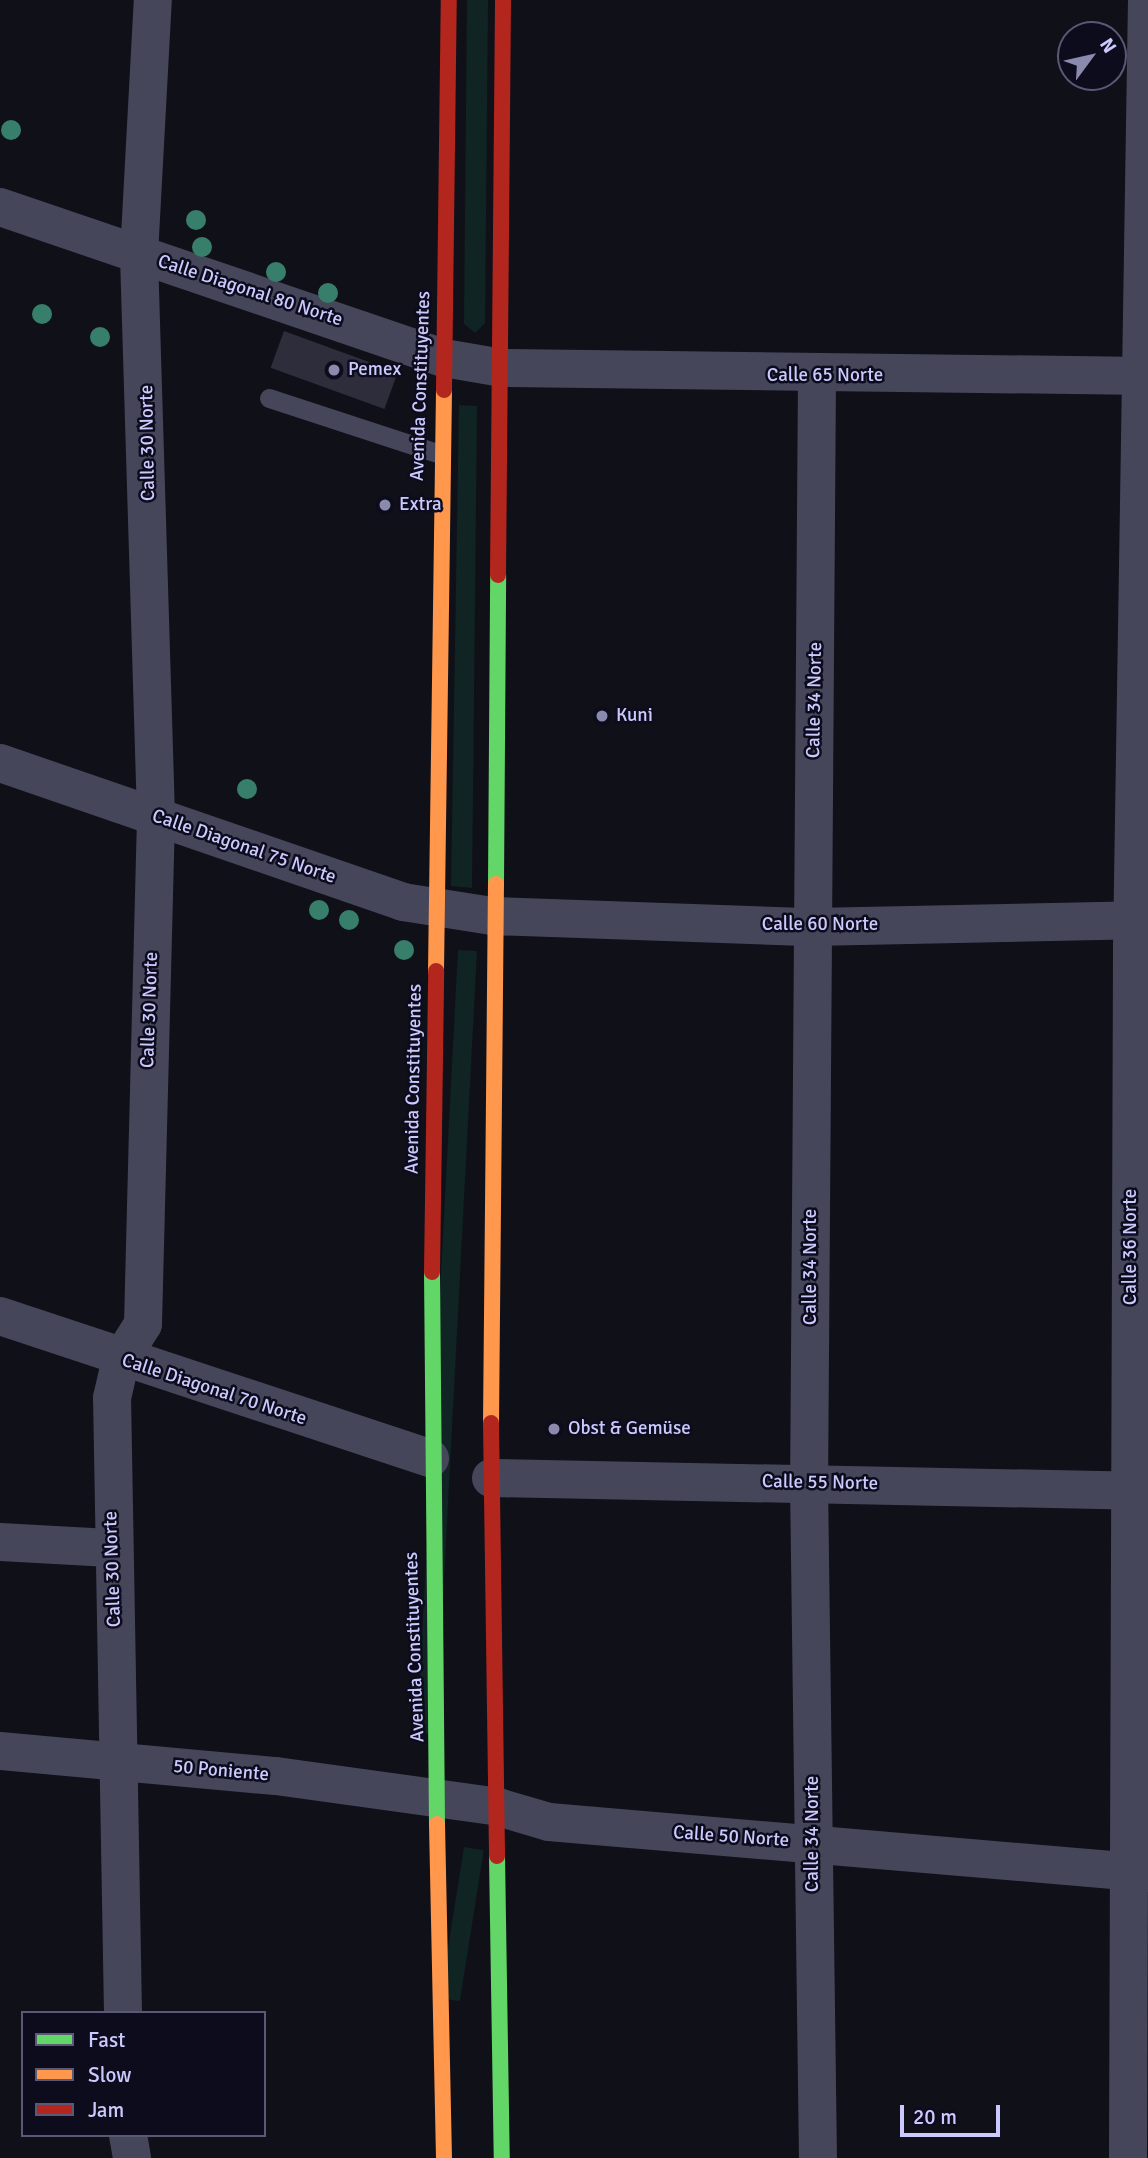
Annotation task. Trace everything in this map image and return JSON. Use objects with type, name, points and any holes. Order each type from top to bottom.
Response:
[{"type":"main road","name":"Avenida Constituyentes","points":[[444,2158],[441,1801],[430,1458],[438,906],[440,454],[449,0]]},
{"type":"main road","points":[[502,2158],[491,1478],[497,1042],[492,916],[502,368],[503,0]]},
{"type":"street","name":"Calle 30 Norte","points":[[123,2011],[120,1762],[110,1548],[112,1398],[121,1359],[143,1324],[156,816],[139,255],[153,0]]},
{"type":"street","name":"Calle 36 Norte","points":[[1128,2158],[1140,1872],[1140,920],[1147,0]]},
{"type":"street","name":"Calle Diagonal 80 Norte","points":[[0,207],[444,358],[502,368]]},
{"type":"street","name":"Calle 65 Norte","points":[[502,368],[817,376],[1143,376]]},
{"type":"street","name":"Calle 34 Norte","points":[[817,376],[809,1482],[818,2158]]},
{"type":"street","name":"Calle Diagonal 75 Norte","points":[[0,763],[403,902],[492,916]]},
{"type":"street","name":"Calle 60 Norte","points":[[492,916],[812,927],[1140,920]]},
{"type":"street","name":"Calle Diagonal 70 Norte","points":[[0,1316],[121,1359],[430,1458]]},
{"type":"street","name":"Calle 55 Norte","points":[[491,1478],[809,1482],[1139,1491]]},
{"type":"street","points":[[0,1542],[110,1548]]},
{"type":"street","name":"50 Poniente","points":[[0,1751],[120,1762],[441,1801]]},
{"type":"street","name":"Calle 50 Norte","points":[[441,1801],[498,1807],[549,1822],[812,1843],[853,1852],[1140,1872]]},
{"type":"street","points":[[128,2137],[132,2158]]},
{"type":"lane","points":[[269,398],[440,454]]},
{"type":"green space","points":[[467,0],[488,0],[485,323],[475,333],[464,324]]},
{"type":"green space","points":[[459,405],[477,406],[472,888],[451,886]]},
{"type":"green space","points":[[458,950],[477,951],[436,1734],[417,1733]]},
{"type":"green space","points":[[464,1847],[484,1850],[460,2001],[440,1998]]},
{"type":"building","name":"Pemex","points":[[284,331],[398,372],[384,409],[271,368]]},
{"type":"traffic: fast","points":[[496,884],[498,575]]},
{"type":"traffic: fast","points":[[432,1272],[437,1824]]},
{"type":"traffic: fast","points":[[497,1856],[502,2158]]},
{"type":"traffic: slow","points":[[436,971],[444,390]]},
{"type":"traffic: slow","points":[[491,1423],[496,884]]},
{"type":"traffic: slow","points":[[437,1824],[444,2158]]},
{"type":"traffic: jam","points":[[444,390],[449,0]]},
{"type":"traffic: jam","points":[[498,575],[503,0]]},
{"type":"traffic: jam","points":[[432,1272],[436,971]]},
{"type":"traffic: jam","points":[[491,1423],[497,1856]]},
{"type":"place","name":"Pemex","points":[[334,370]]},
{"type":"place","name":"Extra","points":[[385,505]]},
{"type":"place","name":"Kuni","points":[[602,716]]},
{"type":"place","name":"Obst & Gemüse","points":[[554,1429]]}]
